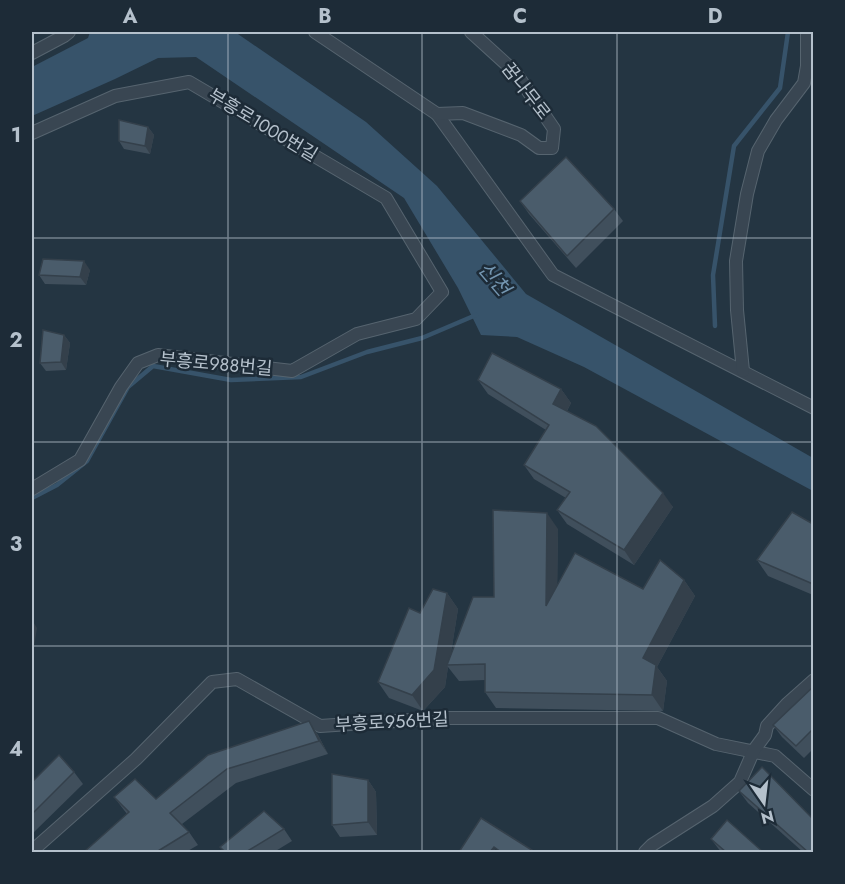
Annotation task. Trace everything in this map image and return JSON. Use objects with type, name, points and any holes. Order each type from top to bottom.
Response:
[{"type":"street","points":[[32,53],[69,32]]},
{"type":"street","points":[[315,32],[437,114],[553,275],[813,408]]},
{"type":"street","name":"꿈나무로","points":[[437,114],[464,113],[521,135],[539,148],[552,148],[554,129],[522,81],[471,32]]},
{"type":"street","points":[[743,371],[737,310],[736,261],[747,194],[758,151],[776,120],[804,83],[807,66],[807,32]]},
{"type":"street","name":"부흥로1000번길","points":[[32,133],[115,96],[189,82],[386,198],[442,292]]},
{"type":"street","name":"부흥로988번길","points":[[32,489],[80,460],[138,363],[158,355],[292,371],[357,334],[416,319],[442,292]]},
{"type":"street","name":"부흥로956번길","points":[[32,851],[135,759],[212,682],[237,679],[320,726],[474,718],[658,718],[716,744],[775,756],[813,790]]},
{"type":"street","points":[[645,852],[652,845],[713,806],[740,782],[754,750],[765,735],[767,726],[813,680]]},
{"type":"water","name":"신천","points":[[90,32],[235,32],[366,122],[437,186],[526,294],[813,458],[813,491],[584,367],[517,337],[481,335],[458,288],[404,198],[196,57],[158,58],[32,116],[32,67],[88,38]]},
{"type":"building","points":[[119,120],[148,127],[145,146],[119,141]]},
{"type":"building","points":[[566,157],[614,209],[567,256],[520,201]]},
{"type":"building","points":[[43,259],[84,261],[80,277],[39,275]]},
{"type":"building","points":[[43,330],[64,335],[61,362],[40,363]]},
{"type":"building","points":[[492,353],[561,389],[553,404],[596,426],[663,493],[624,550],[557,510],[570,492],[524,465],[549,425],[478,380]]},
{"type":"building","points":[[493,510],[547,513],[546,606],[575,553],[643,589],[660,560],[684,580],[643,658],[656,665],[652,695],[485,692],[485,664],[447,665],[473,597],[494,597]]},
{"type":"building","points":[[792,512],[813,524],[813,584],[757,560]]},
{"type":"building","points":[[433,589],[447,593],[434,670],[412,695],[378,682],[409,608],[420,613]]},
{"type":"building","points":[[813,687],[813,729],[796,746],[773,725]]},
{"type":"building","points":[[309,721],[319,741],[227,769],[170,813],[189,832],[158,851],[160,852],[84,852],[129,812],[114,797],[135,779],[156,799],[208,755]]},
{"type":"building","points":[[59,755],[74,772],[32,814],[32,782]]},
{"type":"building","points":[[762,767],[813,819],[813,852],[808,852],[739,791]]},
{"type":"building","points":[[332,774],[368,780],[368,822],[332,825]]},
{"type":"building","points":[[264,811],[284,829],[246,852],[225,852],[220,847]]},
{"type":"building","points":[[481,818],[535,852],[501,852],[494,847],[490,852],[459,852]]},
{"type":"building","points":[[727,820],[763,852],[726,852],[711,839]]},
{"type":"waterway","points":[[715,326],[713,275],[734,146],[780,88],[788,32]]},
{"type":"waterway","points":[[32,498],[57,485],[87,461],[128,387],[153,366],[231,380],[301,377],[367,352],[422,338],[476,315]]}]
